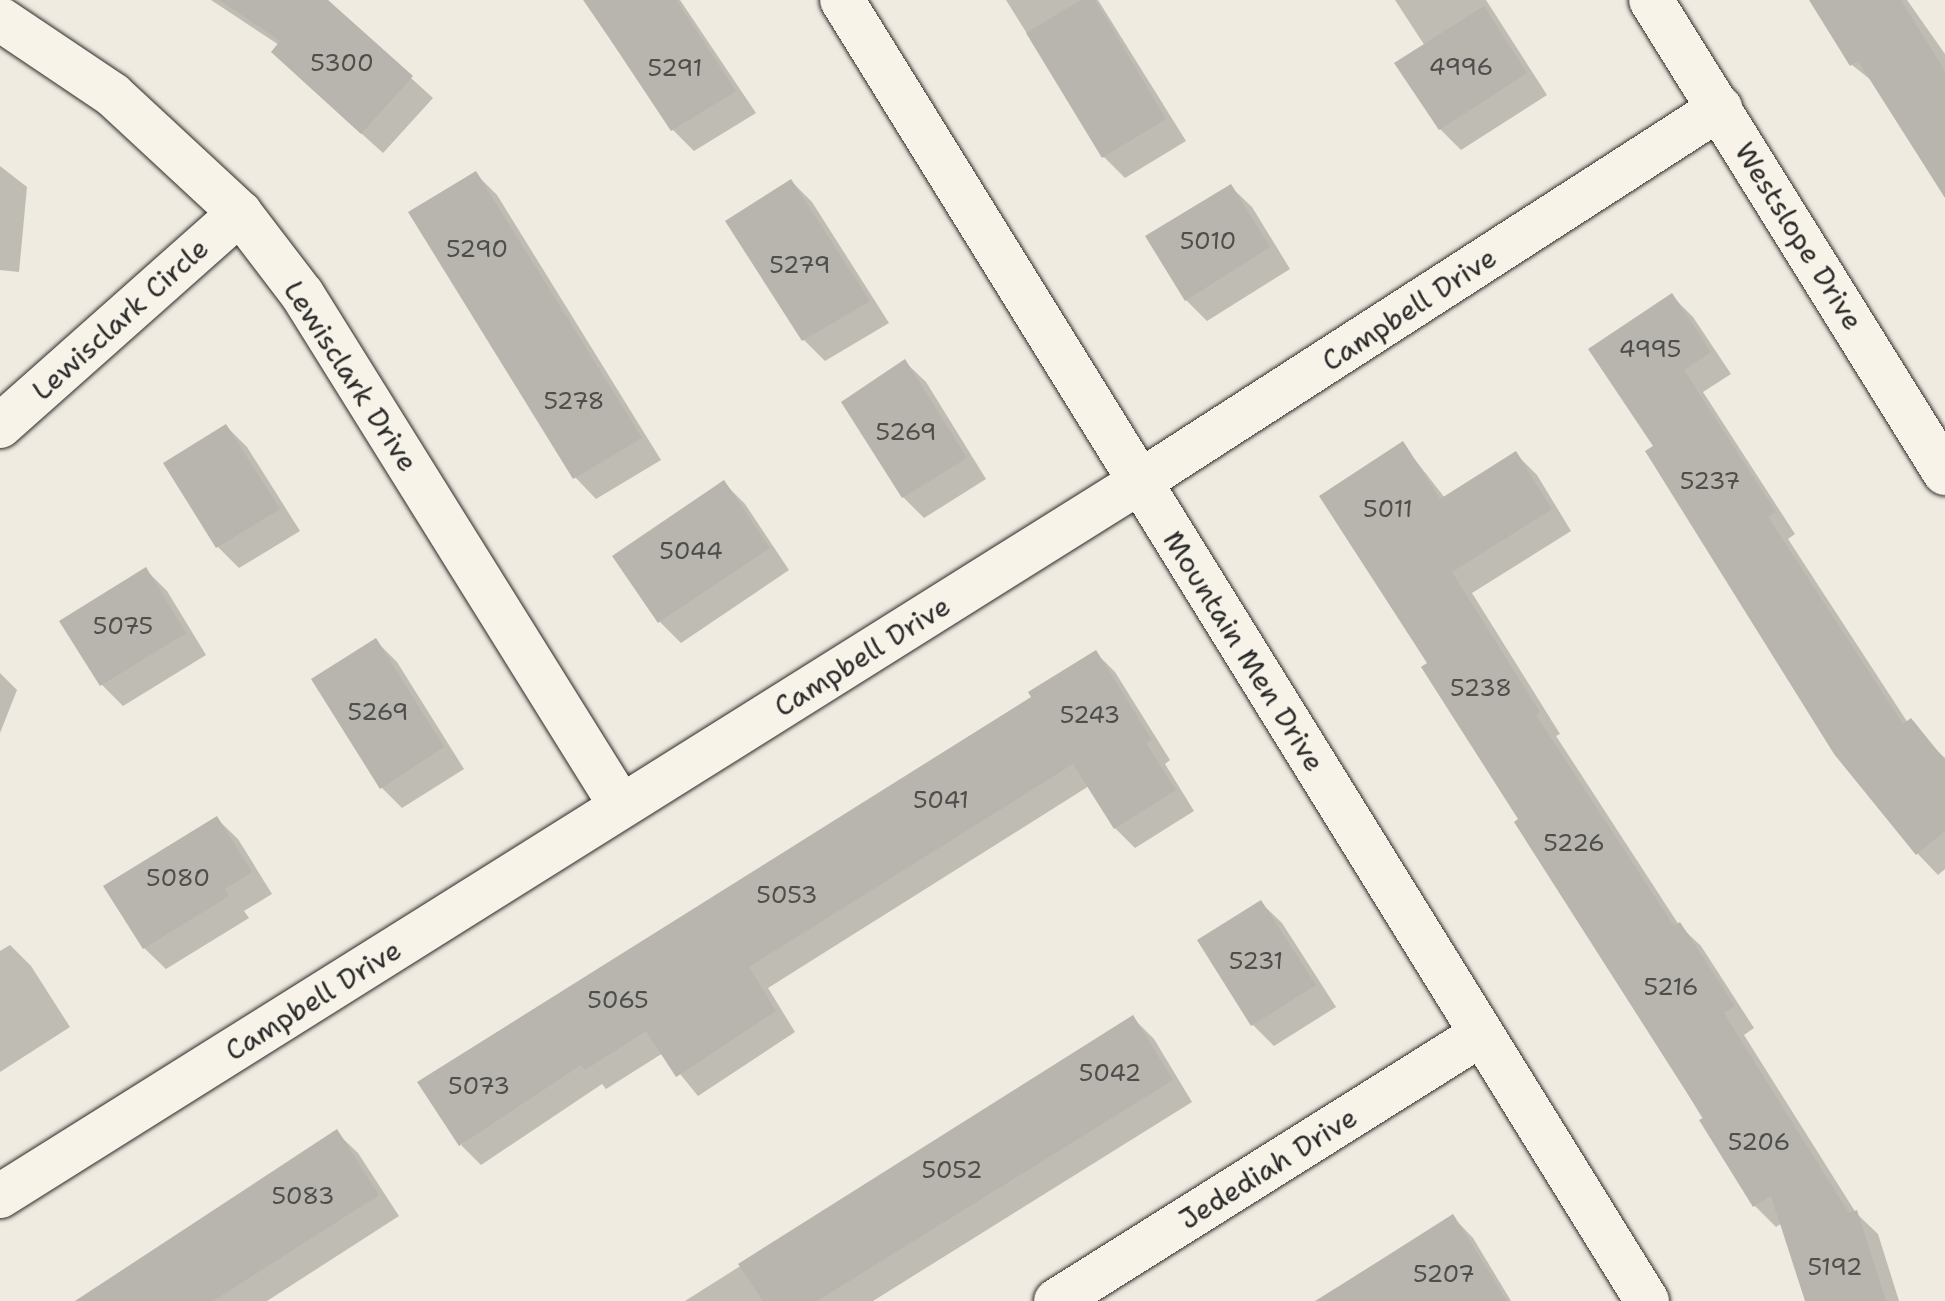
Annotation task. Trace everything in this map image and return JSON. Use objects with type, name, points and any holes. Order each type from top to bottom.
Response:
[{"type":"street","name":"Mountain Men Drive","points":[[842,0],[1647,1301]]},
{"type":"street","name":"Westslope Drive","points":[[1651,0],[1945,473]]},
{"type":"street","name":"Lewisclark Drive","points":[[0,19],[113,95],[240,213],[302,294],[621,806]]},
{"type":"street","name":"Campbell Drive","points":[[0,1196],[1141,481],[1720,108]]},
{"type":"street","name":"Lewisclark Circle","points":[[0,426],[240,213]]},
{"type":"street","name":"Jedediah Drive","points":[[1056,1301],[1480,1035]]},
{"type":"building","points":[[219,0],[328,0],[413,76],[361,134],[271,52],[280,41]]},
{"type":"building","points":[[584,0],[676,0],[736,91],[671,131]]},
{"type":"building","points":[[1081,0],[1095,0],[1166,119],[1102,158],[1026,33]]},
{"type":"building","points":[[1809,0],[1901,0],[1945,71],[1945,198],[1858,61],[1850,66]]},
{"type":"building","points":[[1484,6],[1527,73],[1439,130],[1394,63]]},
{"type":"building","points":[[476,171],[642,438],[573,479],[408,212]]},
{"type":"building","points":[[791,179],[870,301],[802,341],[725,221]]},
{"type":"building","points":[[1231,184],[1270,247],[1185,301],[1145,236]]},
{"type":"building","points":[[1672,293],[1711,352],[1684,370],[1776,512],[1768,517],[1903,724],[1911,718],[1945,760],[1945,831],[1916,855],[1834,754],[1645,451],[1653,446],[1588,349]]},
{"type":"building","points":[[905,359],[967,458],[902,498],[841,402]]},
{"type":"building","points":[[226,424],[280,509],[216,548],[163,463]]},
{"type":"building","points":[[1403,441],[1440,499],[1516,451],[1552,509],[1452,572],[1540,712],[1536,715],[1674,926],[1680,922],[1735,1006],[1724,1013],[1849,1213],[1857,1210],[1886,1301],[1805,1301],[1771,1196],[1753,1207],[1699,1120],[1703,1118],[1514,822],[1518,819],[1421,667],[1427,663],[1319,496]]},
{"type":"building","points":[[724,480],[770,548],[658,623],[612,556]]},
{"type":"building","points":[[146,567],[186,633],[100,686],[59,621]]},
{"type":"building","points":[[376,638],[444,747],[380,789],[311,679]]},
{"type":"building","points":[[1096,650],[1152,740],[1146,743],[1176,790],[1114,829],[1073,764],[749,967],[776,1011],[676,1077],[646,1031],[585,1070],[581,1065],[459,1146],[417,1082],[1031,697],[1028,692]]},
{"type":"building","points":[[217,816],[252,872],[225,889],[229,896],[143,949],[103,886]]},
{"type":"building","points":[[1261,900],[1316,985],[1251,1026],[1197,940]]},
{"type":"building","points":[[1133,1015],[1173,1080],[817,1301],[763,1301],[738,1264]]},
{"type":"building","points":[[337,1129],[379,1195],[213,1301],[75,1301]]},
{"type":"building","points":[[1453,1214],[1507,1301],[1316,1301]]}]
